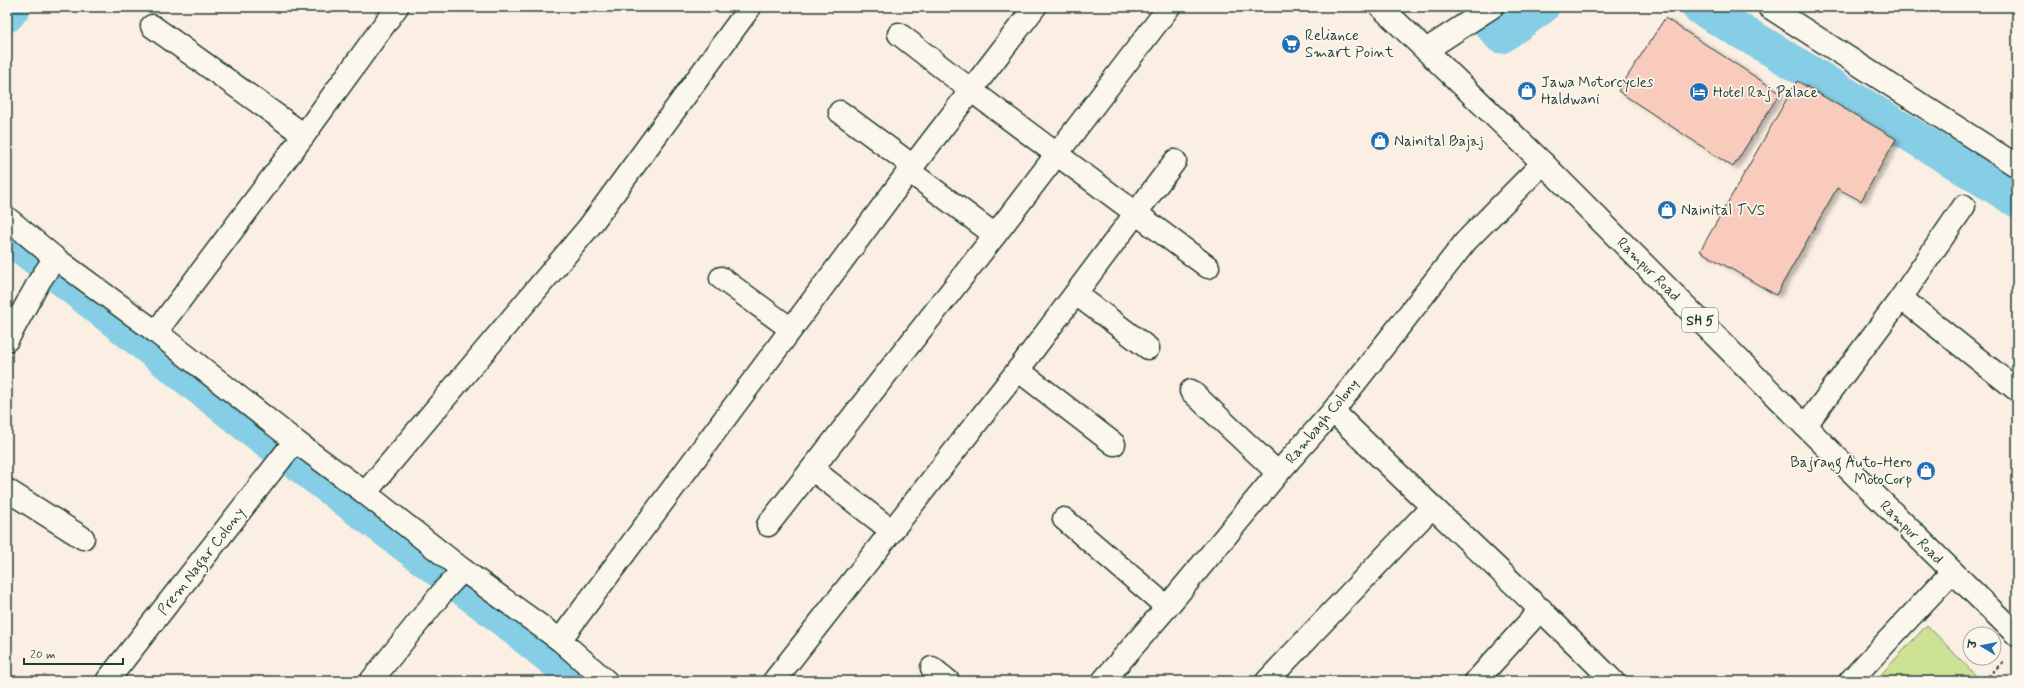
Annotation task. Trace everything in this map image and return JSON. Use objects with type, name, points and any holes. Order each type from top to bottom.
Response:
[{"type":"street","points":[[156,332],[304,135],[397,7]]},
{"type":"street","points":[[365,493],[589,227],[750,7]]},
{"type":"street","points":[[560,640],[911,169],[1035,7]]},
{"type":"street","points":[[768,525],[995,235],[1169,7]]},
{"type":"street","name":"Rampur Road","points":[[1381,7],[1543,163],[1805,426],[2017,635]]},
{"type":"street","points":[[1426,50],[1492,7]]},
{"type":"street","points":[[1769,7],[2017,166]]},
{"type":"street","points":[[152,26],[304,135]]},
{"type":"street","points":[[899,34],[972,91],[1208,267]]},
{"type":"street","points":[[840,112],[995,235]]},
{"type":"street","points":[[774,681],[1018,370],[1175,161]]},
{"type":"street","name":"Rambagh Colony","points":[[1103,681],[1167,608],[1278,473],[1332,411],[1466,241],[1543,163]]},
{"type":"street","points":[[1805,426],[1901,298],[1964,206]]},
{"type":"street","points":[[7,218],[48,268],[156,332],[287,451],[365,493],[456,578],[560,640],[606,681]]},
{"type":"street","points":[[7,340],[48,268]]},
{"type":"street","points":[[721,278],[791,329]]},
{"type":"street","points":[[1076,294],[1148,348]]},
{"type":"street","points":[[1901,298],[2017,390]]},
{"type":"street","points":[[1018,370],[1114,444]]},
{"type":"street","points":[[1191,391],[1278,473]]},
{"type":"street","points":[[1332,411],[1431,508],[1541,608],[1613,681]]},
{"type":"street","name":"Prem Nagar Colony","points":[[107,681],[287,451]]},
{"type":"street","points":[[812,469],[892,530]]},
{"type":"street","points":[[7,490],[83,538]]},
{"type":"street","points":[[1267,681],[1431,508]]},
{"type":"street","points":[[1064,519],[1167,608]]},
{"type":"street","points":[[1850,681],[1952,572]]},
{"type":"street","points":[[372,681],[456,578]]},
{"type":"street","points":[[1476,681],[1541,608]]},
{"type":"path","points":[[1984,681],[2006,659]]},
{"type":"green space","points":[[1927,625],[1962,661],[1962,666],[1967,666],[1981,681],[1875,681]]},
{"type":"building","name":"Hotel Raj Palace","points":[[1665,18],[1780,93],[1733,167],[1618,91]]},
{"type":"building","points":[[1797,81],[1896,139],[1861,201],[1837,188],[1776,295],[1700,251]]},
{"type":"waterway","points":[[7,15],[13,7]]},
{"type":"waterway","points":[[1476,7],[1501,36],[1542,7]]},
{"type":"waterway","points":[[1699,7],[1768,47],[2017,200]]},
{"type":"waterway","points":[[7,235],[247,425],[492,610],[580,681]]},
{"type":"place","name":"Reliance Smart Point","points":[[1291,44]]},
{"type":"place","name":"Jawa Motorcycles Haldwani","points":[[1527,91]]},
{"type":"place","name":"Hotel Raj Palace","points":[[1699,92]]},
{"type":"place","name":"Nainital Bajaj","points":[[1380,141]]},
{"type":"place","name":"Nainital TVS","points":[[1667,210]]},
{"type":"place","name":"Bajrang Auto-Hero MotoCorp","points":[[1926,471]]}]
